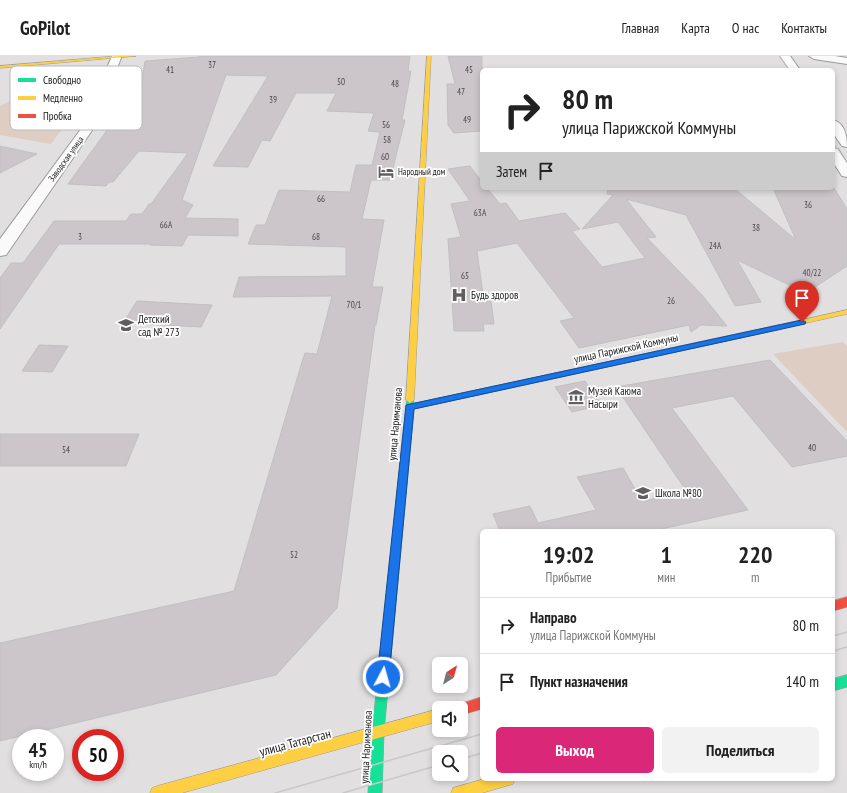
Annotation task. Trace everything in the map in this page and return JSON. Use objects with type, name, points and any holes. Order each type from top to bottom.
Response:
[{"type":"main road","points":[[13,66],[134,56]]},
{"type":"main road","name":"улица Нариманова","points":[[375,793],[378,732],[410,407],[429,56]]},
{"type":"main road","points":[[0,67],[10,66]]},
{"type":"main road","name":"улица Парижской Коммуны","points":[[410,407],[847,312]]},
{"type":"main road","points":[[835,605],[847,602]]},
{"type":"main road","points":[[835,684],[847,681]]},
{"type":"main road","points":[[468,707],[480,704]]},
{"type":"main road","name":"улица Татарстан","points":[[157,793],[432,717]]},
{"type":"main road","points":[[458,793],[501,781]]},
{"type":"street","points":[[785,56],[794,68]]},
{"type":"street","points":[[814,56],[847,62]]},
{"type":"street","name":"Заводская улица","points":[[113,66],[116,58]]},
{"type":"street","points":[[835,127],[847,144]]},
{"type":"street","name":"Заводская улица","points":[[0,251],[86,130]]},
{"type":"street","points":[[835,155],[847,173]]},
{"type":"shaded area","points":[[10,101],[10,130],[61,130],[51,144],[0,135],[0,106]]},
{"type":"shaded area","points":[[843,342],[847,346],[847,432],[773,354]]},
{"type":"building","points":[[199,56],[410,56],[408,71],[411,71],[402,120],[405,120],[390,180],[371,180],[362,219],[384,220],[372,287],[383,287],[375,325],[337,608],[276,675],[50,729],[12,729],[12,738],[0,741],[0,643],[234,591],[302,362],[305,353],[317,354],[332,296],[233,297],[239,277],[346,276],[346,247],[248,244],[256,225],[265,225],[279,190],[350,192],[356,165],[372,165],[380,132],[368,131],[374,113],[327,111],[336,93],[296,93],[270,141],[262,140],[248,167],[213,166],[268,76],[226,75],[182,200],[193,205],[185,218],[238,219],[238,236],[188,235],[182,246],[150,245],[151,244],[59,244],[0,329],[0,278],[11,263],[23,263],[54,221],[126,221],[131,214],[142,214],[188,153],[139,151],[113,182],[109,182],[106,186],[68,184],[107,130],[142,130],[142,80],[145,61]]},
{"type":"building","points":[[448,56],[482,56],[482,68],[480,68],[480,131],[454,133],[448,125],[447,84],[455,84]]},
{"type":"building","points":[[0,146],[37,154],[0,173]]},
{"type":"building","points":[[470,166],[480,179],[480,190],[489,190],[500,204],[506,203],[519,221],[565,213],[580,229],[572,231],[602,267],[645,258],[618,222],[582,229],[613,195],[607,194],[608,190],[736,190],[796,240],[774,190],[835,190],[847,209],[847,266],[806,293],[737,260],[761,302],[735,306],[686,215],[626,199],[656,237],[647,238],[702,295],[727,326],[701,325],[691,332],[689,325],[579,348],[560,321],[574,318],[517,243],[477,251],[484,301],[491,301],[494,324],[483,324],[484,331],[454,331],[448,239],[461,237],[451,204],[470,201],[448,169]]},
{"type":"building","points":[[137,301],[212,305],[201,327],[123,323]]},
{"type":"building","points":[[39,345],[68,346],[52,372],[22,371]]},
{"type":"building","points":[[770,360],[847,441],[847,456],[792,467],[733,396],[672,408],[748,510],[661,529],[499,529],[493,514],[530,506],[538,523],[596,510],[577,477],[623,468],[642,501],[687,492],[616,387]]},
{"type":"building","points":[[585,381],[602,405],[572,412],[555,387]]},
{"type":"building","points":[[0,434],[139,434],[126,466],[0,466]]},
{"type":"tram line","points":[[779,56],[788,68]]},
{"type":"tram line","points":[[835,145],[847,163]]},
{"type":"tram line","points":[[835,635],[847,632]]},
{"type":"tram line","points":[[835,650],[847,647]]},
{"type":"tram line","points":[[275,793],[480,735]]},
{"type":"tram line","points":[[468,757],[480,754]]},
{"type":"tram line","points":[[343,793],[432,767]]},
{"type":"traffic: fast","points":[[410,407],[779,327]]},
{"type":"traffic: fast","points":[[375,793],[378,732],[410,400]]},
{"type":"traffic: fast","points":[[835,684],[847,681]]},
{"type":"traffic: slow","points":[[12,66],[134,56]]},
{"type":"traffic: slow","points":[[410,400],[429,56]]},
{"type":"traffic: slow","points":[[0,67],[10,66]]},
{"type":"traffic: slow","points":[[779,327],[847,312]]},
{"type":"traffic: slow","points":[[157,793],[432,717]]},
{"type":"traffic: slow","points":[[458,793],[501,781]]},
{"type":"traffic: jam","points":[[835,605],[847,602]]},
{"type":"traffic: jam","points":[[468,707],[480,704]]},
{"type":"place","name":"Народный дом","points":[[386,172]]},
{"type":"place","name":"Будь здоров","points":[[459,295]]},
{"type":"place","name":"Детский сад № 273","points":[[126,325]]},
{"type":"place","name":"Музей Каюма Насыри","points":[[576,397]]},
{"type":"place","name":"Школа №80","points":[[643,493]]},
{"type":"route","points":[[383,677],[410,407],[802,322]]}]
